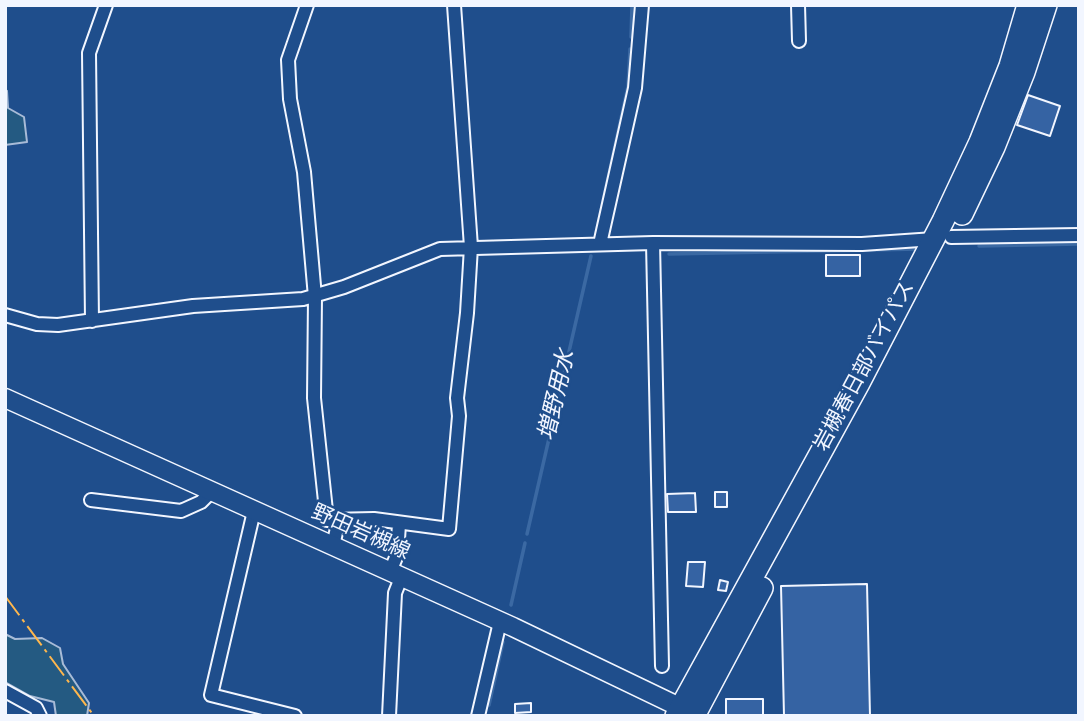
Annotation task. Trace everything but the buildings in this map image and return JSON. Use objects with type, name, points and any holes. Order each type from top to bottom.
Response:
[{"type":"highway","name":"岩槻春日部バイパス","points":[[942,238],[1010,66],[1028,5]]},
{"type":"highway","name":"岩槻春日部バイパス","points":[[686,713],[942,238],[994,147],[1024,72],[1046,5]]},
{"type":"main road","name":"野田岩槻線","points":[[5,398],[500,622],[686,713]]},
{"type":"street","points":[[92,321],[89,53],[106,5]]},
{"type":"street","points":[[307,5],[288,60],[290,99],[304,172],[315,297],[314,398],[327,520],[374,519],[449,529],[459,416],[457,398],[467,313],[471,247],[454,5]]},
{"type":"street","points":[[600,244],[635,88],[642,5]]},
{"type":"street","points":[[798,5],[799,41]]},
{"type":"street","points":[[5,316],[37,324],[58,325],[192,306],[290,301],[315,297],[440,249],[653,243],[862,244],[942,238],[1079,235]]},
{"type":"street","points":[[653,243],[662,666]]},
{"type":"street","points":[[91,500],[181,511],[201,502],[211,492]]},
{"type":"street","points":[[254,511],[211,695],[295,716]]},
{"type":"street","points":[[332,546],[339,519]]},
{"type":"street","points":[[390,716],[399,524]]},
{"type":"street","points":[[478,716],[500,622]]},
{"type":"street","points":[[5,691],[36,708],[40,716]]},
{"type":"shaded area","points":[[5,90],[8,108],[24,117],[27,142],[5,145]]},
{"type":"shaded area","points":[[5,634],[15,639],[42,638],[60,648],[63,664],[89,703],[87,716],[56,716],[54,702],[30,696],[5,682]]},
{"type":"waterway","points":[[631,37],[632,5]]},
{"type":"waterway","points":[[596,233],[628,86],[630,49]]},
{"type":"waterway","points":[[979,246],[1079,244]]},
{"type":"waterway","points":[[669,254],[919,249]]},
{"type":"waterway","name":"増野用水","points":[[527,534],[591,256]]},
{"type":"waterway","name":"増野用水","points":[[511,605],[525,543]]},
{"type":"waterway","name":"増野用水","points":[[489,705],[503,642]]},
{"type":"power","points":[[5,596],[94,716]]}]
